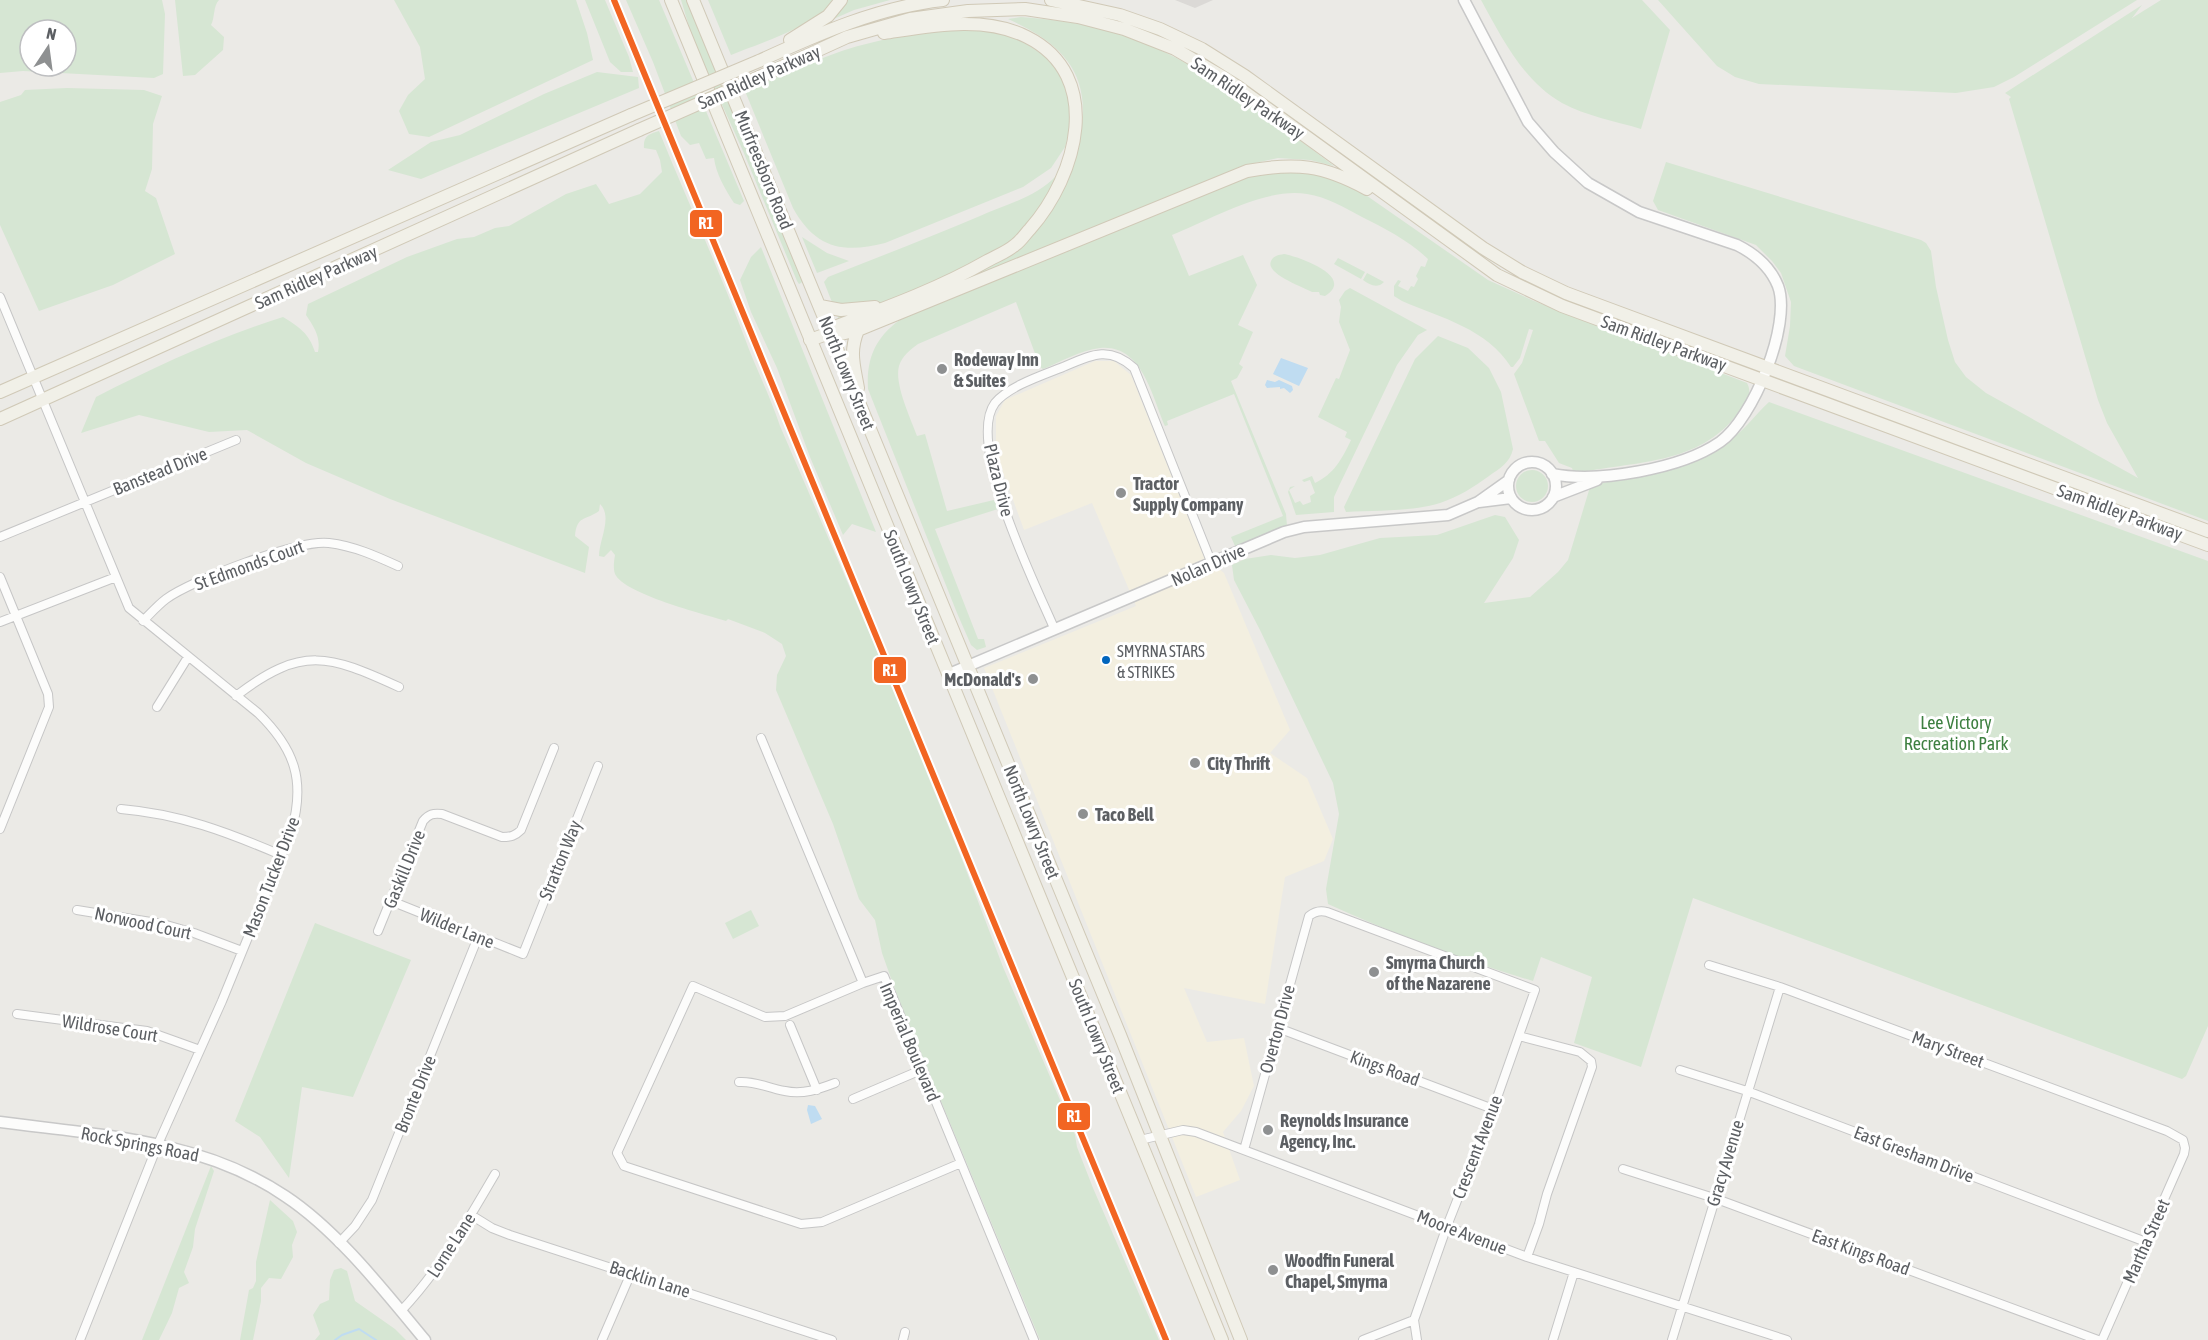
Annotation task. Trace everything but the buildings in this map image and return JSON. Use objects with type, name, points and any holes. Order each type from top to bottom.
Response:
[{"type":"main road","name":"South Lowry Street","points":[[671,0],[1222,1340]]},
{"type":"main road","name":"Murfreesboro Road","points":[[694,0],[820,306]]},
{"type":"main road","points":[[759,61],[828,16],[841,0]]},
{"type":"main road","name":"Sam Ridley Parkway","points":[[0,392],[811,37],[867,16],[924,2],[943,0]]},
{"type":"main road","name":"Sam Ridley Parkway","points":[[1051,0],[1120,15],[1160,29],[1202,49],[1245,76],[1483,248],[1522,272],[1566,292],[2208,531]]},
{"type":"main road","points":[[1080,0],[1120,15]]},
{"type":"main road","name":"Sam Ridley Parkway","points":[[0,419],[847,37],[909,19],[968,10],[1025,9],[1078,17],[1124,28],[1176,49],[1228,80],[1497,274],[1562,306],[2208,545]]},
{"type":"main road","points":[[810,340],[832,332],[837,326],[897,304],[970,271],[1015,245],[1044,213],[1064,176],[1073,149],[1076,121],[1075,98],[1065,71],[1049,50],[1027,37],[999,27],[965,24],[847,37]]},
{"type":"main road","points":[[832,332],[841,334],[858,330],[1247,171],[1279,166],[1311,167],[1345,177],[1408,211]]},
{"type":"main road","points":[[820,306],[841,310],[897,304]]},
{"type":"main road","name":"North Lowry Street","points":[[820,306],[1087,956],[1240,1340]]},
{"type":"main road","points":[[858,330],[852,353],[863,413]]},
{"type":"main road","points":[[1068,964],[1087,956]]},
{"type":"main road","points":[[1201,1288],[1218,1282]]},
{"type":"street","points":[[1464,0],[1528,122],[1554,152],[1588,183],[1639,212],[1737,245],[1761,261],[1778,286],[1782,303],[1780,328],[1762,379],[1752,402],[1734,430],[1721,441],[1706,451],[1678,462],[1606,476],[1572,478],[1552,474],[1541,465],[1528,463],[1516,469],[1508,486],[1511,498],[1520,507],[1535,510],[1548,503],[1553,497],[1606,476]]},
{"type":"street","name":"Mason Tucker Drive","points":[[0,297],[129,608],[277,732],[290,754],[298,794],[297,813],[281,855],[200,1050],[158,1144],[80,1340]]},
{"type":"street","name":"Plaza Drive","points":[[1054,628],[1003,507],[988,449],[989,422],[994,404],[1015,387],[1093,355],[1108,354],[1123,357],[1134,368],[1212,564]]},
{"type":"street","name":"Banstead Drive","points":[[0,537],[236,440]]},
{"type":"street","points":[[1552,474],[1555,482],[1553,497]]},
{"type":"street","name":"Nolan Drive","points":[[949,674],[1284,532],[1454,513],[1478,502],[1509,480]]},
{"type":"street","name":"Nolan Drive","points":[[1478,502],[1511,498]]},
{"type":"street","name":"St Edmonds Court","points":[[142,621],[166,599],[188,587],[290,548],[327,542],[368,553],[399,566]]},
{"type":"street","points":[[0,577],[48,694],[49,707],[0,827]]},
{"type":"street","points":[[0,622],[116,577]]},
{"type":"street","points":[[158,707],[188,657]]},
{"type":"street","points":[[236,696],[271,671],[308,660],[335,661],[356,667],[399,687]]},
{"type":"street","name":"Imperial Boulevard","points":[[761,738],[863,983],[884,976],[1034,1340]]},
{"type":"street","name":"Gaskill Drive","points":[[378,930],[427,816],[442,814],[502,837],[511,837],[521,830],[554,748]]},
{"type":"street","name":"Stratton Way","points":[[523,954],[597,766]]},
{"type":"street","points":[[121,809],[154,812],[195,822],[228,832],[281,855]]},
{"type":"street","name":"Wilder Lane","points":[[391,902],[523,954]]},
{"type":"street","name":"Norwood Court","points":[[77,910],[163,924],[242,951]]},
{"type":"street","name":"Overton Drive","points":[[1244,1150],[1309,916],[1315,911],[1338,915],[1535,990]]},
{"type":"street","name":"Bronte Drive","points":[[339,1243],[355,1226],[372,1200],[478,937]]},
{"type":"street","name":"Mary Street","points":[[1709,965],[1780,987],[2167,1131],[2183,1140]]},
{"type":"street","points":[[863,983],[784,1016],[765,1017],[693,986],[617,1153],[624,1166],[801,1224],[822,1222],[961,1163]]},
{"type":"street","name":"Gracy Avenue","points":[[1672,1340],[1780,987]]},
{"type":"street","name":"Crescent Avenue","points":[[1417,1340],[1414,1320],[1535,990]]},
{"type":"street","name":"Wildrose Court","points":[[18,1014],[147,1032],[200,1050]]},
{"type":"street","points":[[790,1025],[817,1090]]},
{"type":"street","name":"Kings Road","points":[[1278,1028],[1493,1108]]},
{"type":"street","points":[[1519,1036],[1580,1052],[1587,1056],[1592,1067],[1527,1257]]},
{"type":"street","points":[[853,1100],[921,1070]]},
{"type":"street","name":"East Gresham Drive","points":[[1680,1070],[1747,1091],[2146,1242]]},
{"type":"street","points":[[739,1082],[753,1081],[786,1092],[817,1090],[835,1083]]},
{"type":"street","name":"Rock Springs Road","points":[[0,1122],[158,1144],[218,1161],[260,1180],[305,1211],[339,1243],[425,1340]]},
{"type":"street","name":"Moore Avenue","points":[[1140,1140],[1183,1130],[1189,1131],[1527,1257],[1787,1340]]},
{"type":"street","name":"Martha Street","points":[[2100,1340],[2184,1154],[2183,1140]]},
{"type":"street","name":"East Kings Road","points":[[1623,1168],[1714,1198],[2100,1340]]},
{"type":"street","name":"Lorne Lane","points":[[401,1311],[423,1288],[495,1174]]},
{"type":"street","name":"Backlin Lane","points":[[471,1215],[492,1228],[510,1235],[832,1340]]},
{"type":"street","points":[[1553,1340],[1574,1272]]},
{"type":"street","points":[[602,1340],[631,1273]]},
{"type":"street","points":[[1363,1340],[1414,1320]]},
{"type":"street","points":[[797,1340],[801,1330]]},
{"type":"shaded area","points":[[1175,0],[1213,0],[1195,8]]},
{"type":"shaded area","points":[[1095,361],[1114,361],[1131,375],[1204,557],[1224,573],[1290,730],[1270,753],[1307,778],[1333,839],[1324,861],[1285,877],[1265,1004],[1184,988],[1207,1042],[1244,1038],[1254,1086],[1241,1111],[1223,1132],[1240,1180],[1196,1197],[984,668],[1136,606],[1092,503],[1024,530],[996,453],[996,416],[1005,400]]},
{"type":"green space","points":[[0,0],[162,0],[165,14],[163,74],[154,78],[78,74],[78,18],[18,18],[18,71],[0,73]]},
{"type":"green space","points":[[175,0],[219,0],[211,25],[224,37],[223,50],[195,75],[183,76]]},
{"type":"green space","points":[[394,0],[576,0],[593,60],[429,137],[409,134],[399,111],[408,95],[425,79],[420,47]]},
{"type":"green space","points":[[585,0],[605,0],[633,72],[621,72],[610,62]]},
{"type":"green space","points":[[626,0],[659,0],[744,201],[740,205],[734,203],[724,187],[714,158],[706,159],[699,143],[690,145],[681,136]]},
{"type":"green space","points":[[681,0],[688,0],[803,281],[799,284],[694,43]]},
{"type":"green space","points":[[708,0],[834,0],[825,10],[801,26],[731,55]]},
{"type":"green space","points":[[847,0],[890,0],[854,10],[829,21]]},
{"type":"green space","points":[[1481,0],[1642,0],[1670,30],[1641,129],[1581,111],[1548,94],[1515,58]]},
{"type":"green space","points":[[1658,0],[2137,0],[2014,77],[1994,87],[1956,93],[1759,84],[1735,77],[1717,66]]},
{"type":"green space","points":[[2161,0],[2208,0],[2208,521],[1794,366],[1785,356],[1791,302],[1781,273],[1772,261],[1756,245],[1658,210],[1653,201],[1666,162],[1921,240],[1931,251],[1936,287],[1948,340],[1955,362],[1966,377],[1986,393],[2138,478],[2107,423],[2098,400],[2009,99],[2011,97],[2005,93],[2142,5],[2132,18]]},
{"type":"green space","points":[[1021,17],[1098,28],[1163,51],[1223,85],[1334,166],[1310,160],[1278,158],[1246,165],[887,313],[841,325],[824,282],[828,277],[1030,195],[1056,176],[1075,149],[1083,119],[1079,82],[1065,58],[1056,48],[1045,39],[1008,19]]},
{"type":"green space","points":[[962,29],[1009,32],[1056,64],[1072,98],[1071,124],[1065,147],[1051,168],[1023,187],[885,243],[856,248],[832,245],[821,240],[811,232],[793,208],[745,91],[854,47],[904,36]]},
{"type":"green space","points":[[597,72],[638,77],[639,88],[421,179],[388,170],[431,142],[460,135],[544,94]]},
{"type":"green space","points":[[67,88],[144,90],[162,96],[153,124],[152,169],[145,191],[156,198],[175,254],[113,285],[39,311],[0,225],[0,102],[21,95],[25,90]]},
{"type":"green space","points":[[659,131],[780,426],[872,639],[1003,967],[1075,1135],[1077,1147],[1093,1188],[1159,1340],[1040,1340],[897,995],[882,953],[875,920],[859,899],[833,824],[776,690],[777,675],[786,656],[782,644],[765,633],[728,619],[726,621],[648,596],[621,581],[615,574],[615,555],[611,550],[604,557],[599,556],[605,522],[604,509],[600,504],[599,511],[582,519],[576,529],[575,536],[589,547],[585,573],[390,499],[306,463],[247,430],[209,432],[139,415],[81,433],[96,397],[188,353],[259,325],[283,317],[303,331],[315,352],[318,352],[318,337],[306,315],[308,304],[407,257],[457,239],[474,237],[495,228],[509,226],[566,194],[596,184],[609,204],[640,194],[662,172],[656,150],[644,148],[647,136]]},
{"type":"green space","points":[[1288,169],[1318,173],[1347,182],[1488,280],[1534,301],[1747,383],[1749,395],[1746,402],[1723,430],[1685,452],[1642,463],[1574,474],[1572,468],[1559,463],[1545,441],[1539,441],[1514,374],[1522,363],[1533,330],[1529,329],[1520,358],[1511,367],[1501,354],[1477,334],[1394,296],[1394,286],[1398,280],[1401,281],[1398,286],[1408,291],[1411,286],[1414,287],[1421,266],[1425,267],[1428,259],[1405,241],[1329,200],[1314,195],[1291,193],[1257,200],[1172,235],[1189,276],[1243,255],[1257,285],[1238,325],[1253,332],[1239,364],[1243,367],[1237,378],[1231,381],[1286,514],[1287,526],[1237,547],[1231,537],[1283,516],[1234,394],[1167,421],[1168,425],[1165,426],[1143,374],[1126,354],[1114,349],[1093,349],[1043,369],[1040,367],[1016,302],[918,344],[902,359],[898,373],[901,392],[917,436],[925,434],[947,511],[994,500],[998,509],[935,529],[978,639],[984,639],[986,647],[977,650],[971,645],[957,613],[868,389],[871,356],[880,339],[904,317],[1258,173]]},
{"type":"green space","points":[[802,237],[827,253],[849,261],[817,273]]},
{"type":"green space","points":[[761,247],[876,532],[852,524],[843,535],[810,457],[777,368],[751,312],[740,280],[751,257]]},
{"type":"green space","points":[[1284,254],[1302,259],[1322,269],[1330,275],[1334,282],[1333,289],[1325,296],[1320,295],[1319,292],[1312,292],[1279,275],[1271,266],[1271,261],[1275,256]]},
{"type":"green space","points":[[1338,258],[1365,272],[1361,279],[1334,264]]},
{"type":"green space","points":[[1367,273],[1384,282],[1376,286],[1368,283],[1363,280]]},
{"type":"green space","points":[[1350,288],[1427,330],[1418,335],[1397,365],[1334,497],[1334,512],[1296,515],[1288,492],[1290,487],[1295,486],[1289,490],[1295,503],[1300,501],[1303,505],[1311,502],[1310,496],[1315,493],[1310,480],[1304,482],[1302,480],[1312,476],[1315,483],[1327,475],[1341,460],[1351,440],[1345,437],[1347,432],[1318,417],[1336,378],[1339,379],[1350,350],[1339,322],[1341,307],[1339,300]]},
{"type":"green space","points":[[1438,336],[1468,348],[1489,368],[1501,392],[1513,449],[1510,458],[1501,468],[1478,484],[1440,503],[1406,509],[1346,512],[1344,507],[1415,359]]},
{"type":"green space","name":"Lee Victory Recreation Park","points":[[1769,402],[2208,561],[2208,1026],[2186,1076],[2182,1079],[1693,898],[1641,1067],[1574,1043],[1592,977],[1541,957],[1533,981],[1429,946],[1328,904],[1326,889],[1339,814],[1333,783],[1234,580],[1232,565],[1245,559],[1271,555],[1295,558],[1320,555],[1380,538],[1437,535],[1495,515],[1505,517],[1519,540],[1513,558],[1484,603],[1530,597],[1568,560],[1590,487],[1660,470],[1694,460],[1711,452],[1738,434]]},
{"type":"green space","points":[[1532,470],[1544,474],[1548,486],[1544,498],[1532,502],[1520,498],[1516,486],[1520,474]]},
{"type":"green space","points":[[751,910],[759,926],[733,939],[725,923]]},
{"type":"green space","points":[[315,923],[411,960],[353,1097],[302,1087],[289,1178],[260,1137],[235,1121]]},
{"type":"green space","points":[[211,1166],[214,1171],[184,1272],[189,1283],[179,1288],[172,1313],[159,1340],[142,1340]]},
{"type":"green space","points":[[270,1200],[293,1221],[297,1232],[292,1245],[293,1257],[281,1279],[269,1278],[261,1288],[261,1301],[253,1340],[240,1340],[249,1290],[253,1288],[256,1281],[256,1262]]},
{"type":"green space","points":[[341,1268],[347,1271],[355,1301],[395,1329],[406,1340],[315,1340],[320,1334],[313,1315],[320,1304],[329,1300],[330,1280],[334,1270]]},
{"type":"water","points":[[1281,358],[1308,368],[1299,386],[1273,374]]},
{"type":"water","points":[[1267,380],[1275,382],[1279,380],[1292,386],[1293,390],[1290,393],[1280,387],[1267,388],[1265,385]]},
{"type":"water","points":[[808,1105],[815,1106],[822,1119],[811,1124]]},
{"type":"waterway","points":[[335,1340],[359,1329],[376,1340]]},
{"type":"transit line","name":"R1","points":[[614,0],[1166,1340]]},
{"type":"place","name":"Rodeway Inn & Suites","points":[[942,369]]},
{"type":"place","name":"Tractor Supply Company","points":[[1121,493]]},
{"type":"place","name":"SMYRNA STARS & STRIKES","points":[[1106,660]]},
{"type":"place","name":"McDonald's","points":[[1033,679]]},
{"type":"place","name":"City Thrift","points":[[1195,763]]},
{"type":"place","name":"Taco Bell","points":[[1083,814]]},
{"type":"place","name":"Smyrna Church of the Nazarene","points":[[1374,972]]},
{"type":"place","name":"Reynolds Insurance Agency, Inc.","points":[[1268,1130]]},
{"type":"place","name":"Woodfin Funeral Chapel, Smyrna","points":[[1273,1270]]}]
